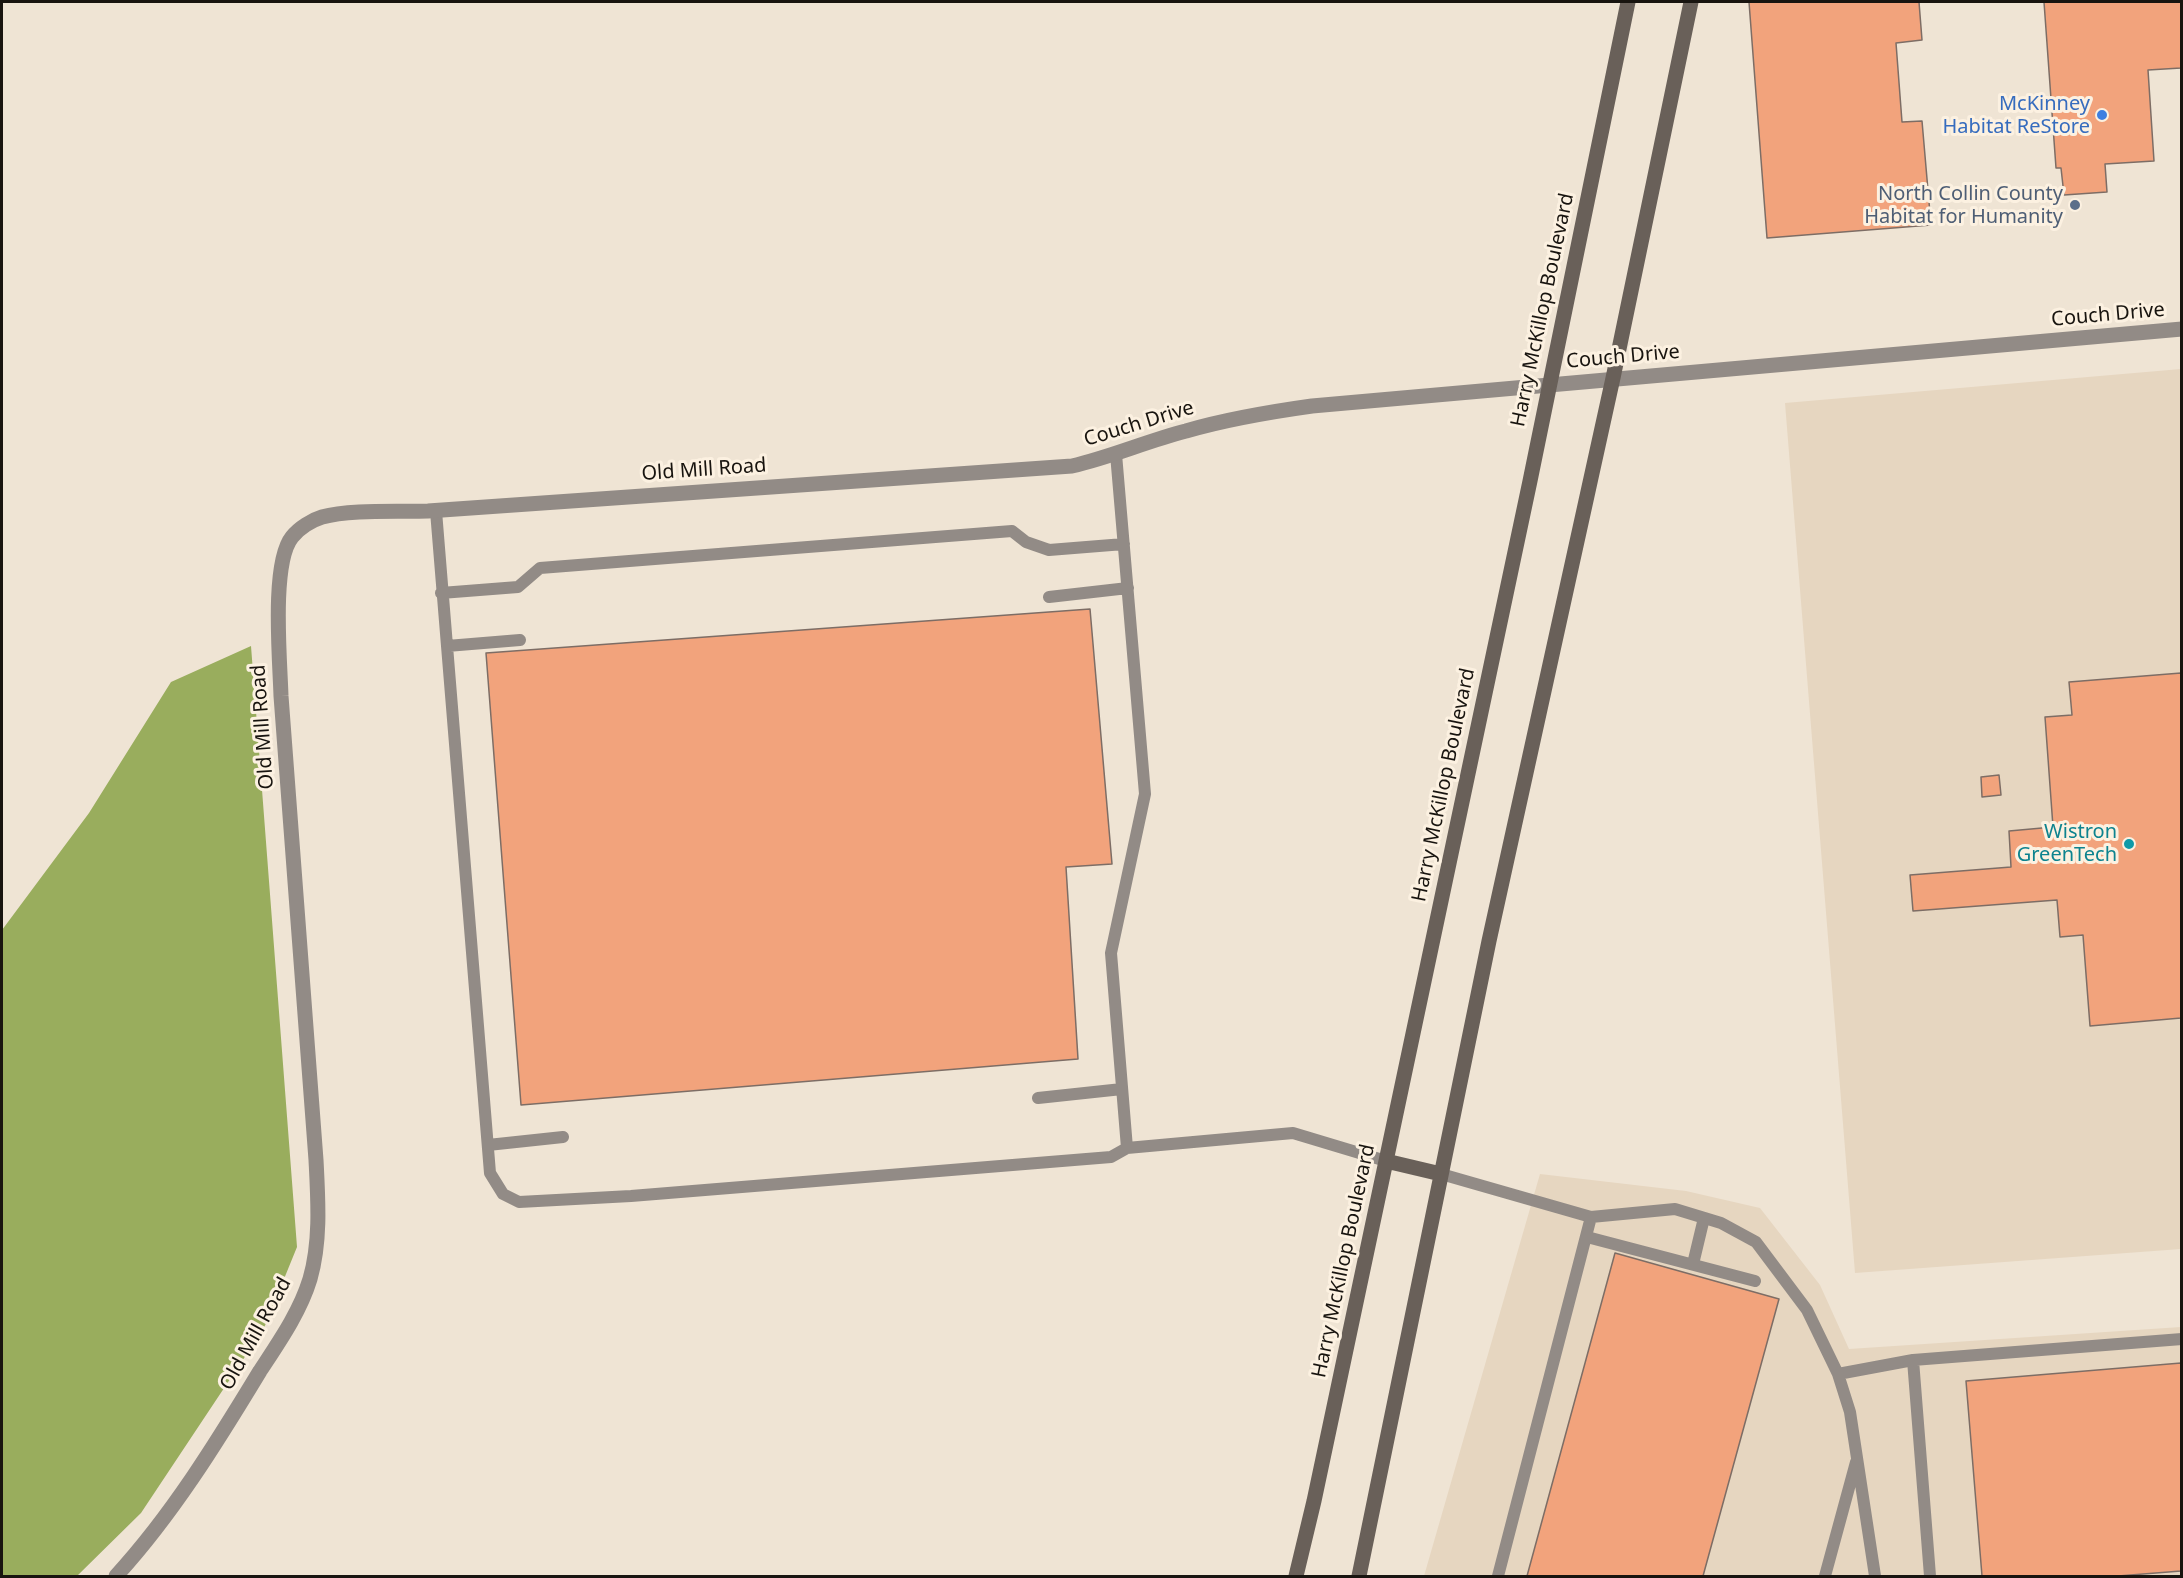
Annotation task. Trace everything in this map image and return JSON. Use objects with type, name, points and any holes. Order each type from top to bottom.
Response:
[{"type":"main road","name":"Harry McKillop Boulevard","points":[[1296,1576],[1317,1489],[1628,2]]},
{"type":"main road","points":[[1359,1576],[1489,941],[1613,378],[1691,2]]},
{"type":"main road","points":[[1386,1161],[1441,1174]]},
{"type":"street","name":"Couch Drive","points":[[1005,472],[1072,466],[1184,431],[1312,406],[2181,329]]},
{"type":"street","name":"Old Mill Road","points":[[116,1576],[156,1528],[232,1417],[294,1317],[305,1294],[314,1261],[318,1224],[316,1160],[281,696],[279,615],[283,557],[291,537],[307,524],[321,517],[341,514],[436,511],[1005,472]]},
{"type":"lane","points":[[1116,454],[1145,794],[1111,953],[1127,1148]]},
{"type":"lane","points":[[436,511],[490,1173],[503,1194],[519,1202],[631,1196],[1100,1158],[1112,1156],[1127,1148],[1293,1133],[1386,1161]]},
{"type":"lane","points":[[441,593],[518,587],[540,568],[1012,531],[1026,542],[1049,550],[1124,544]]},
{"type":"lane","points":[[1049,597],[1128,588]]},
{"type":"lane","points":[[447,646],[520,640]]},
{"type":"lane","points":[[1038,1098],[1122,1089]]},
{"type":"lane","points":[[488,1145],[563,1137]]},
{"type":"lane","points":[[1441,1174],[1591,1217],[1675,1209],[1721,1222],[1756,1242],[1807,1310],[1838,1374],[1850,1412],[1875,1576]]},
{"type":"lane","points":[[1498,1576],[1591,1217]]},
{"type":"lane","points":[[1693,1264],[1704,1218]]},
{"type":"lane","points":[[1587,1237],[1755,1281]]},
{"type":"lane","points":[[1838,1374],[1912,1360],[2181,1339]]},
{"type":"lane","points":[[1912,1360],[1930,1576]]},
{"type":"lane","points":[[1825,1576],[1857,1458]]},
{"type":"shaded area","points":[[2181,369],[2181,1249],[1855,1273],[1785,403]]},
{"type":"shaded area","points":[[1540,1174],[1686,1191],[1760,1208],[1820,1285],[1849,1349],[2181,1327],[2181,1576],[1424,1576]]},
{"type":"green space","points":[[251,646],[297,1247],[264,1328],[141,1513],[77,1576],[2,1576],[2,930],[89,813],[171,682]]},
{"type":"building","points":[[1749,2],[1919,2],[1922,40],[1896,43],[1902,122],[1922,121],[1931,225],[1767,238]]},
{"type":"building","name":"McKinney Habitat ReStore","points":[[2044,2],[2181,2],[2181,68],[2148,70],[2154,161],[2105,164],[2107,192],[2064,195],[2061,168],[2056,168]]},
{"type":"building","points":[[1090,609],[1112,864],[1066,867],[1078,1059],[521,1105],[486,653]]},
{"type":"building","name":"Wistron GreenTech","points":[[2181,673],[2181,1018],[2090,1026],[2083,935],[2060,937],[2057,900],[1913,911],[1910,875],[2011,867],[2009,831],[2053,827],[2045,717],[2072,715],[2069,682]]},
{"type":"building","points":[[1999,775],[2001,795],[1982,797],[1981,777]]},
{"type":"building","points":[[1615,1253],[1779,1299],[1703,1576],[1527,1576]]},
{"type":"building","points":[[2181,1363],[2181,1571],[2118,1576],[1982,1576],[1966,1381]]},
{"type":"place","name":"McKinney Habitat ReStore","points":[[2102,115]]},
{"type":"place","name":"North Collin County Habitat for Humanity","points":[[2075,205]]},
{"type":"place","name":"Wistron GreenTech","points":[[2129,844]]}]
